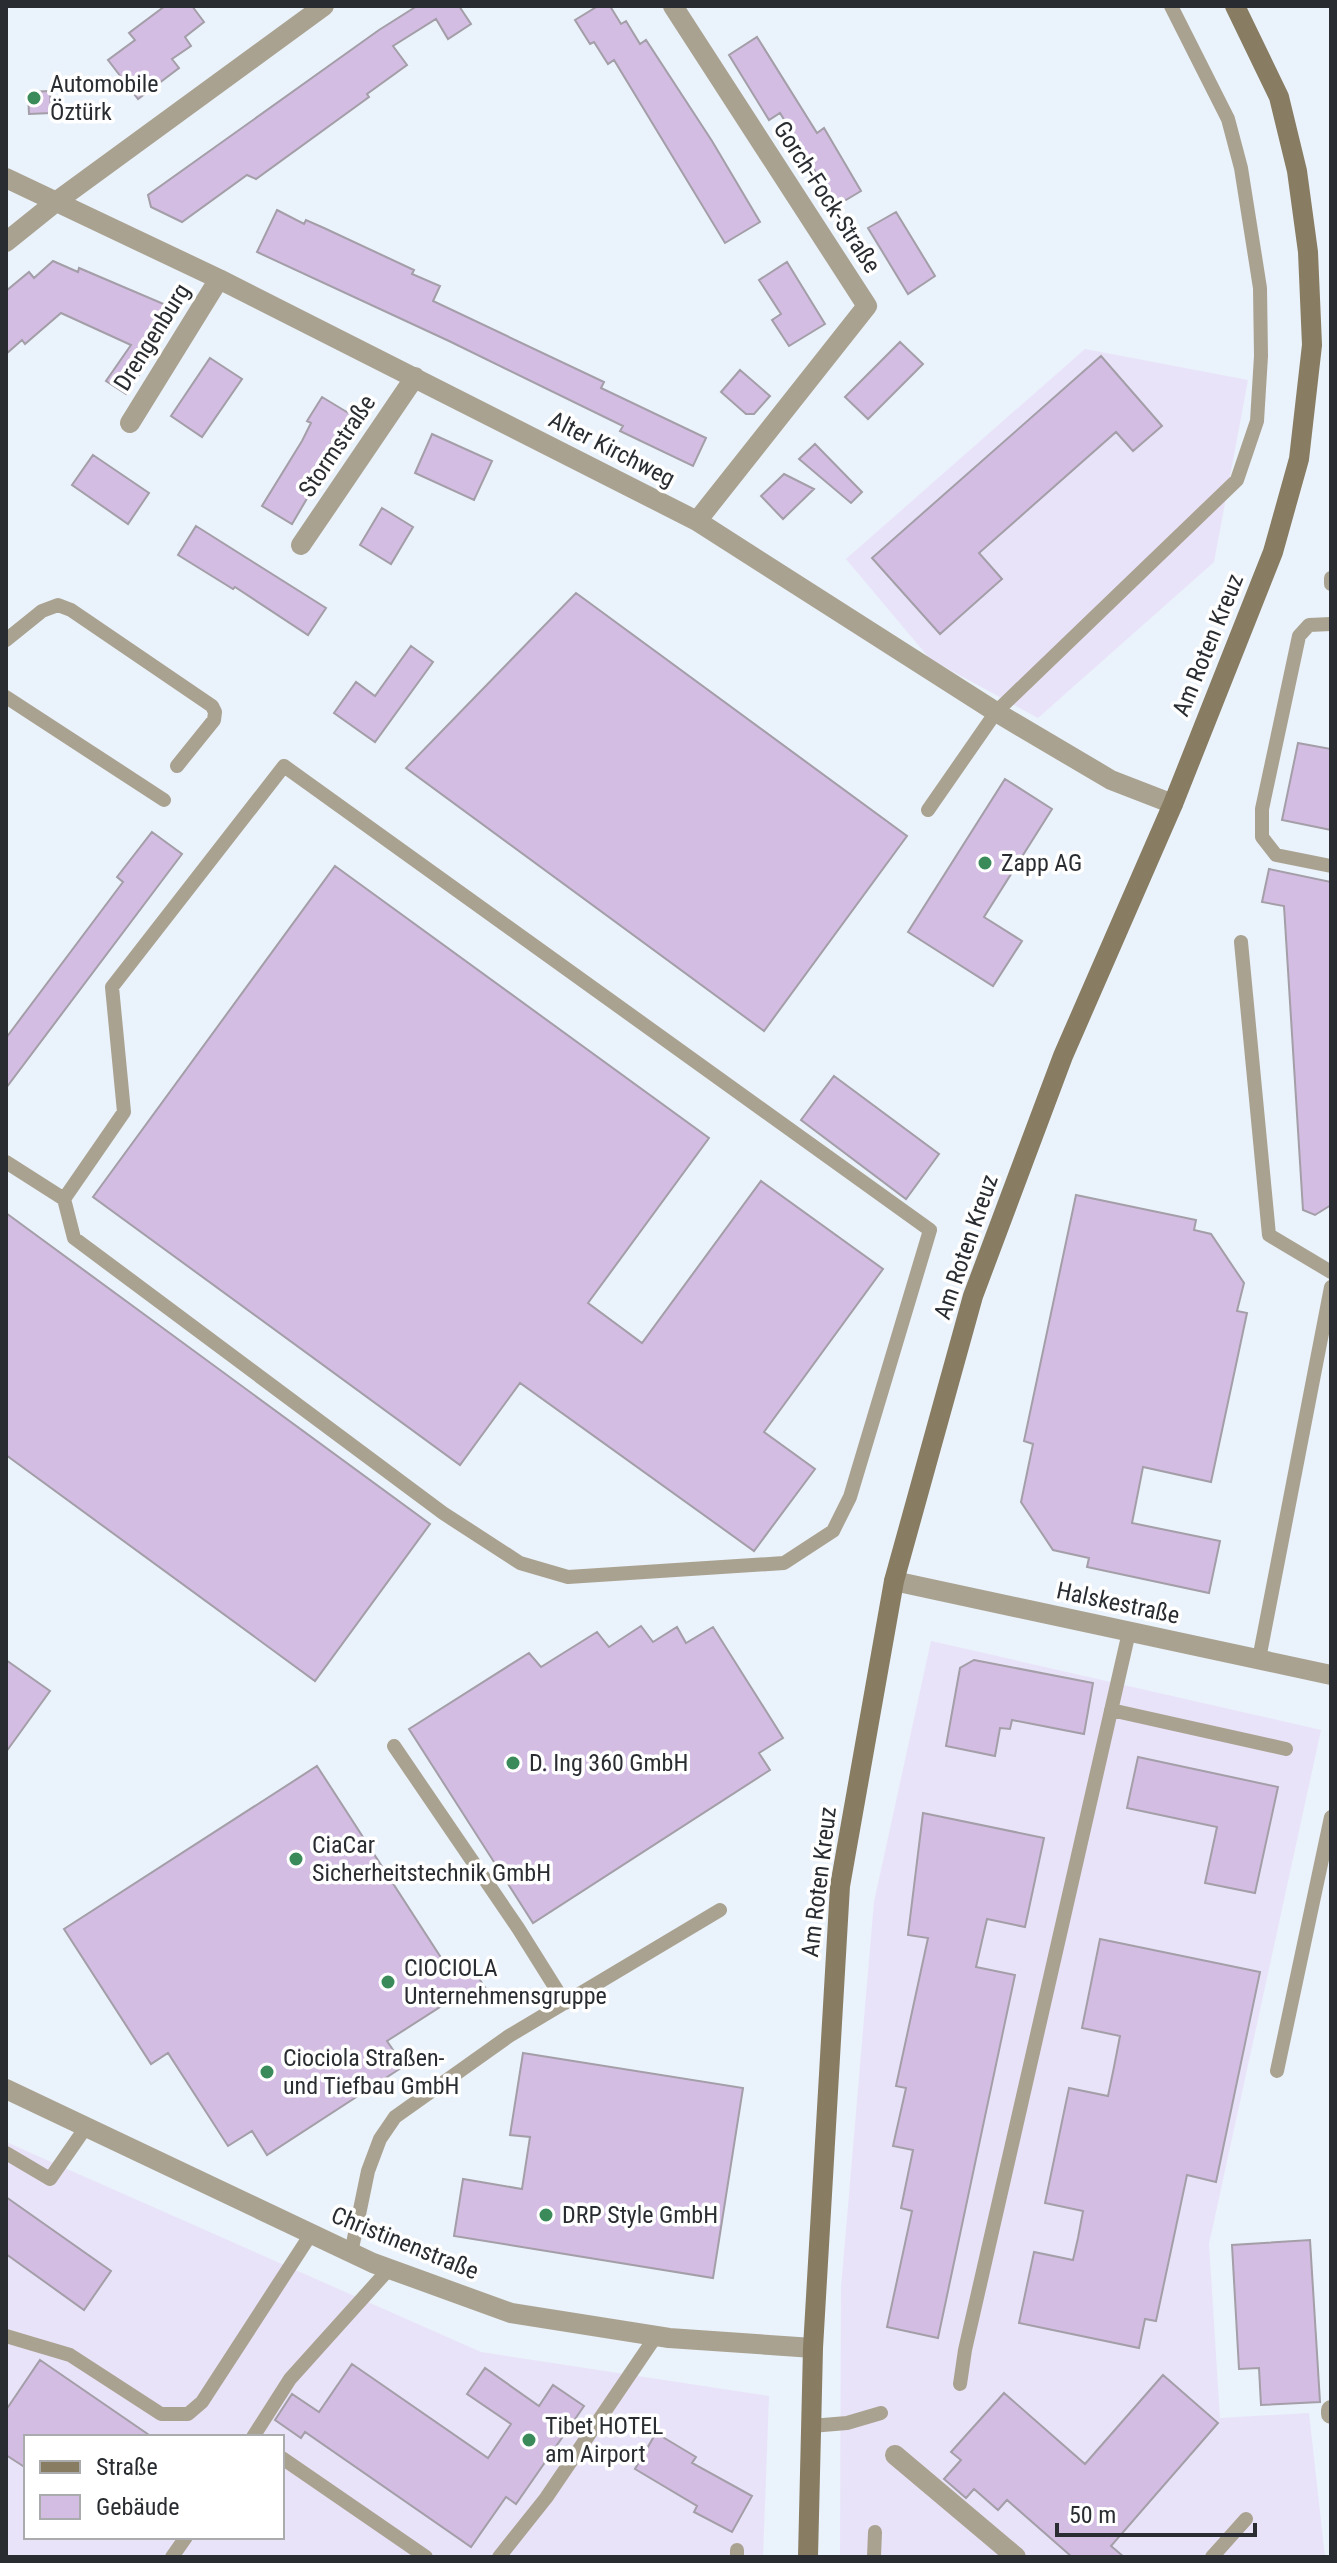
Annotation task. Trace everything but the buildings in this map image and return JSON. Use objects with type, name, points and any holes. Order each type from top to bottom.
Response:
[{"type":"street","points":[[6,242],[57,201],[324,6]]},
{"type":"street","name":"Gorch-Fock-Straße","points":[[673,6],[867,306],[697,521]]},
{"type":"street","name":"Am Roten Kreuz","points":[[808,2557],[813,2348],[840,1886],[894,1581],[973,1296],[1063,1056],[1173,804],[1273,552],[1299,459],[1312,345],[1308,252],[1297,171],[1279,97],[1235,6]]},
{"type":"street","name":"Alter Kirchweg","points":[[6,178],[219,279],[697,521],[996,712],[1111,780],[1173,804]]},
{"type":"street","name":"Drengenburg","points":[[130,423],[219,279]]},
{"type":"street","name":"Stormstraße","points":[[301,545],[415,377]]},
{"type":"street","name":"Halskestraße","points":[[894,1581],[1331,1675]]},
{"type":"street","name":"Christinenstraße","points":[[6,2089],[351,2253],[511,2313],[656,2336],[813,2348]]},
{"type":"street","points":[[895,2455],[1016,2557]]},
{"type":"lane","points":[[928,810],[996,712],[1237,480],[1257,421],[1261,356],[1260,288],[1241,168],[1228,119],[1171,6]]},
{"type":"lane","points":[[1331,578],[1331,584]]},
{"type":"lane","points":[[6,640],[42,611],[58,605],[71,610],[212,706],[214,720],[177,766]]},
{"type":"lane","points":[[1331,624],[1309,625],[1299,636],[1262,809],[1262,837],[1276,855],[1331,866]]},
{"type":"lane","points":[[6,697],[164,800]]},
{"type":"lane","points":[[6,1162],[64,1199],[74,1238],[443,1513],[520,1563],[568,1577],[784,1563],[833,1531],[850,1497],[930,1230],[284,766],[112,987],[124,1112],[64,1199]]},
{"type":"lane","points":[[1241,942],[1269,1235],[1331,1272]]},
{"type":"lane","points":[[1259,1659],[1331,1287]]},
{"type":"lane","points":[[960,2384],[965,2350],[1129,1632]]},
{"type":"lane","points":[[1111,1710],[1286,1749]]},
{"type":"lane","points":[[394,1746],[518,1928],[565,2003]]},
{"type":"lane","points":[[1277,2071],[1331,1817]]},
{"type":"lane","points":[[351,2253],[368,2171],[385,2127],[430,2090],[509,2036],[720,1910]]},
{"type":"lane","points":[[6,2153],[50,2179],[86,2127]]},
{"type":"lane","points":[[6,2336],[70,2355],[161,2414],[188,2414],[202,2402],[311,2234]]},
{"type":"lane","points":[[254,2435],[290,2379],[389,2269]]},
{"type":"lane","points":[[499,2557],[546,2498],[656,2336]]},
{"type":"lane","points":[[811,2426],[847,2423],[881,2413]]},
{"type":"lane","points":[[284,2459],[426,2557]]},
{"type":"lane","points":[[1212,2557],[1246,2519]]},
{"type":"lane","points":[[874,2557],[875,2532]]},
{"type":"lane","points":[[172,2557],[185,2539]]},
{"type":"shaded area","points":[[1085,349],[1248,380],[1214,562],[1038,718],[930,659],[846,559]]},
{"type":"shaded area","points":[[931,1641],[1321,1730],[1209,2244],[1220,2418],[1309,2413],[1325,2557],[840,2557],[841,2288],[874,1902]]},
{"type":"shaded area","points":[[6,2142],[481,2352],[769,2396],[763,2557],[6,2557]]},
{"type":"place","name":"Automobile Öztürk","points":[[34,98]]},
{"type":"place","name":"Zapp AG","points":[[985,863]]},
{"type":"place","name":"D. Ing 360 GmbH","points":[[513,1763]]},
{"type":"place","name":"CiaCar Sicherheitstechnik GmbH","points":[[296,1859]]},
{"type":"place","name":"CIOCIOLA Unternehmensgruppe","points":[[388,1982]]},
{"type":"place","name":"Ciociola Straßen- und Tiefbau GmbH","points":[[267,2072]]},
{"type":"place","name":"DRP Style GmbH","points":[[546,2215]]},
{"type":"place","name":"Tibet HOTEL am Airport","points":[[529,2440]]}]
